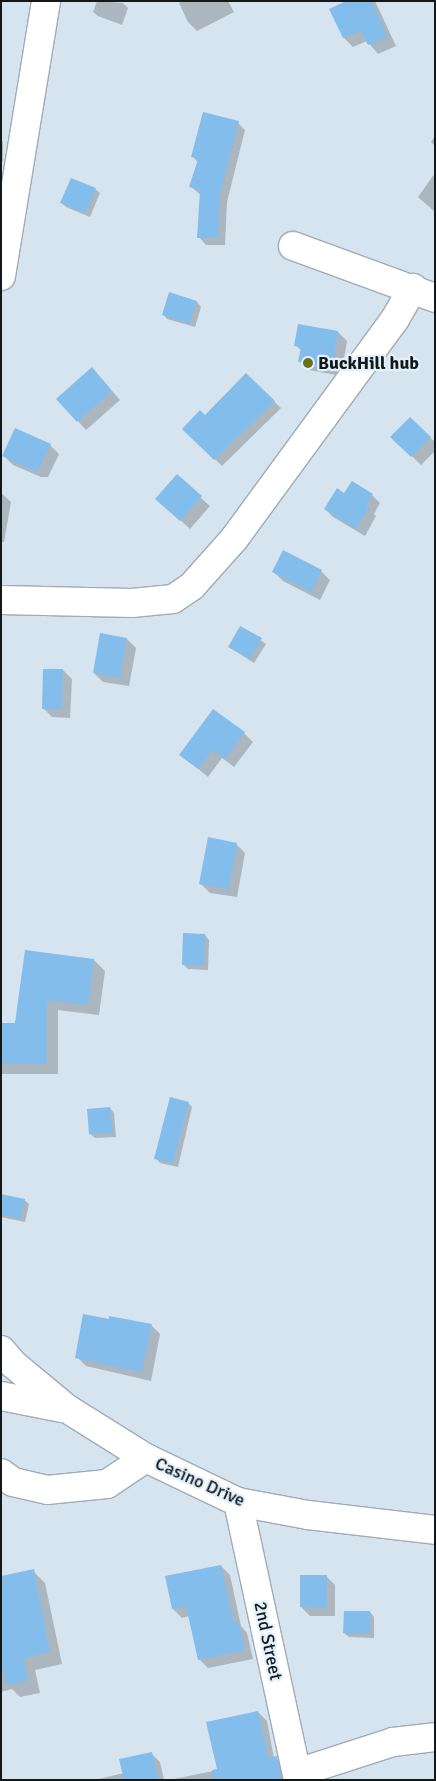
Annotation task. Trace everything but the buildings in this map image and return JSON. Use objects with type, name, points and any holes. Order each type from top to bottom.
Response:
[{"type":"street","points":[[1,276],[46,1]]},
{"type":"street","points":[[1,600],[132,603],[173,600],[192,586],[234,540],[395,319],[424,293],[293,246]]},
{"type":"street","name":"Casino Drive","points":[[1,1350],[13,1364],[66,1408],[146,1458],[238,1502],[308,1514],[435,1530]]},
{"type":"street","points":[[1,1396],[66,1408]]},
{"type":"street","points":[[1,1473],[13,1482],[47,1490],[107,1484],[146,1458]]},
{"type":"street","name":"2nd Street","points":[[238,1502],[298,1776]]},
{"type":"street","points":[[298,1776],[393,1742],[435,1737]]},
{"type":"place","name":"BuckHill hub","points":[[308,363]]}]
